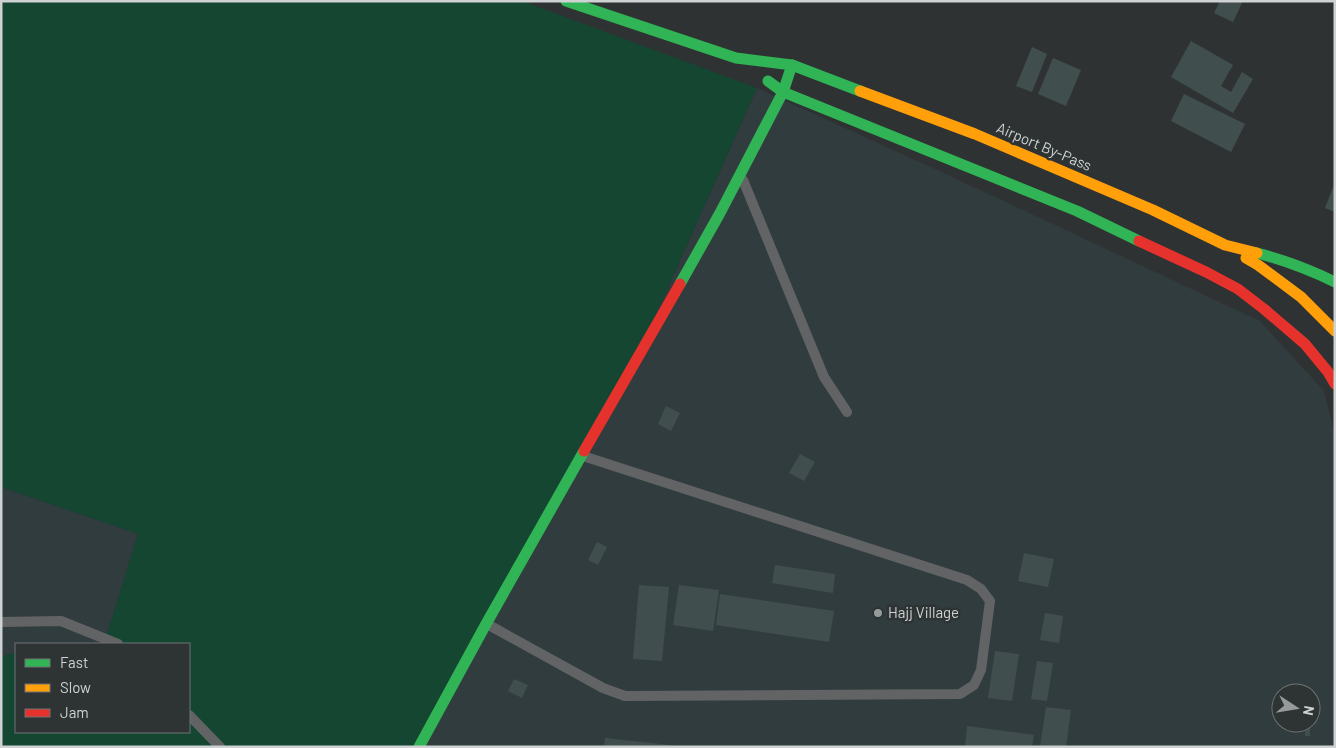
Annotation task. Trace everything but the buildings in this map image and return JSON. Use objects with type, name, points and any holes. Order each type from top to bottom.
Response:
[{"type":"main road","name":"Airport By-Pass","points":[[566,1],[736,58],[792,64],[975,134],[1153,210],[1225,246],[1271,257],[1335,282]]},
{"type":"main road","name":"Airport By-Pass","points":[[736,58],[783,92],[1077,211],[1206,272],[1238,290],[1264,309],[1305,344],[1328,372],[1335,384]]},
{"type":"main road","points":[[419,747],[486,624],[715,221],[783,92],[792,64]]},
{"type":"main road","points":[[1225,246],[1258,265],[1301,298],[1335,331]]},
{"type":"lane","points":[[740,174],[824,377],[848,412]]},
{"type":"lane","points":[[486,624],[603,688],[625,696],[960,694],[974,685],[981,670],[990,601],[981,588],[967,580],[582,456]]},
{"type":"lane","points":[[1,622],[61,621],[116,643]]},
{"type":"lane","points":[[190,716],[220,747]]},
{"type":"shaded area","points":[[757,88],[1260,321],[1324,391],[1335,436],[1335,747],[419,747],[614,408]]},
{"type":"shaded area","points":[[1,487],[138,534],[104,643],[15,643],[15,652],[1,657]]},
{"type":"green space","points":[[1,1],[522,1],[757,88],[614,408],[419,747],[1,747],[1,657],[15,652],[15,733],[190,733],[190,643],[104,643],[138,534],[1,487]]},
{"type":"traffic: fast","points":[[566,1],[736,58],[792,65],[860,91]]},
{"type":"traffic: fast","points":[[680,284],[720,213],[783,92],[792,65]]},
{"type":"traffic: fast","points":[[768,81],[783,92],[1077,211],[1139,241]]},
{"type":"traffic: fast","points":[[1257,253],[1316,273],[1335,282]]},
{"type":"traffic: fast","points":[[419,747],[584,451]]},
{"type":"traffic: slow","points":[[860,91],[975,134],[1153,210],[1225,245],[1257,253]]},
{"type":"traffic: slow","points":[[1246,258],[1301,297],[1335,331]]},
{"type":"traffic: jam","points":[[1139,241],[1238,289],[1305,344],[1328,372],[1335,384]]},
{"type":"traffic: jam","points":[[584,451],[680,284]]},
{"type":"place","name":"Hajj Village","points":[[878,613]]}]
